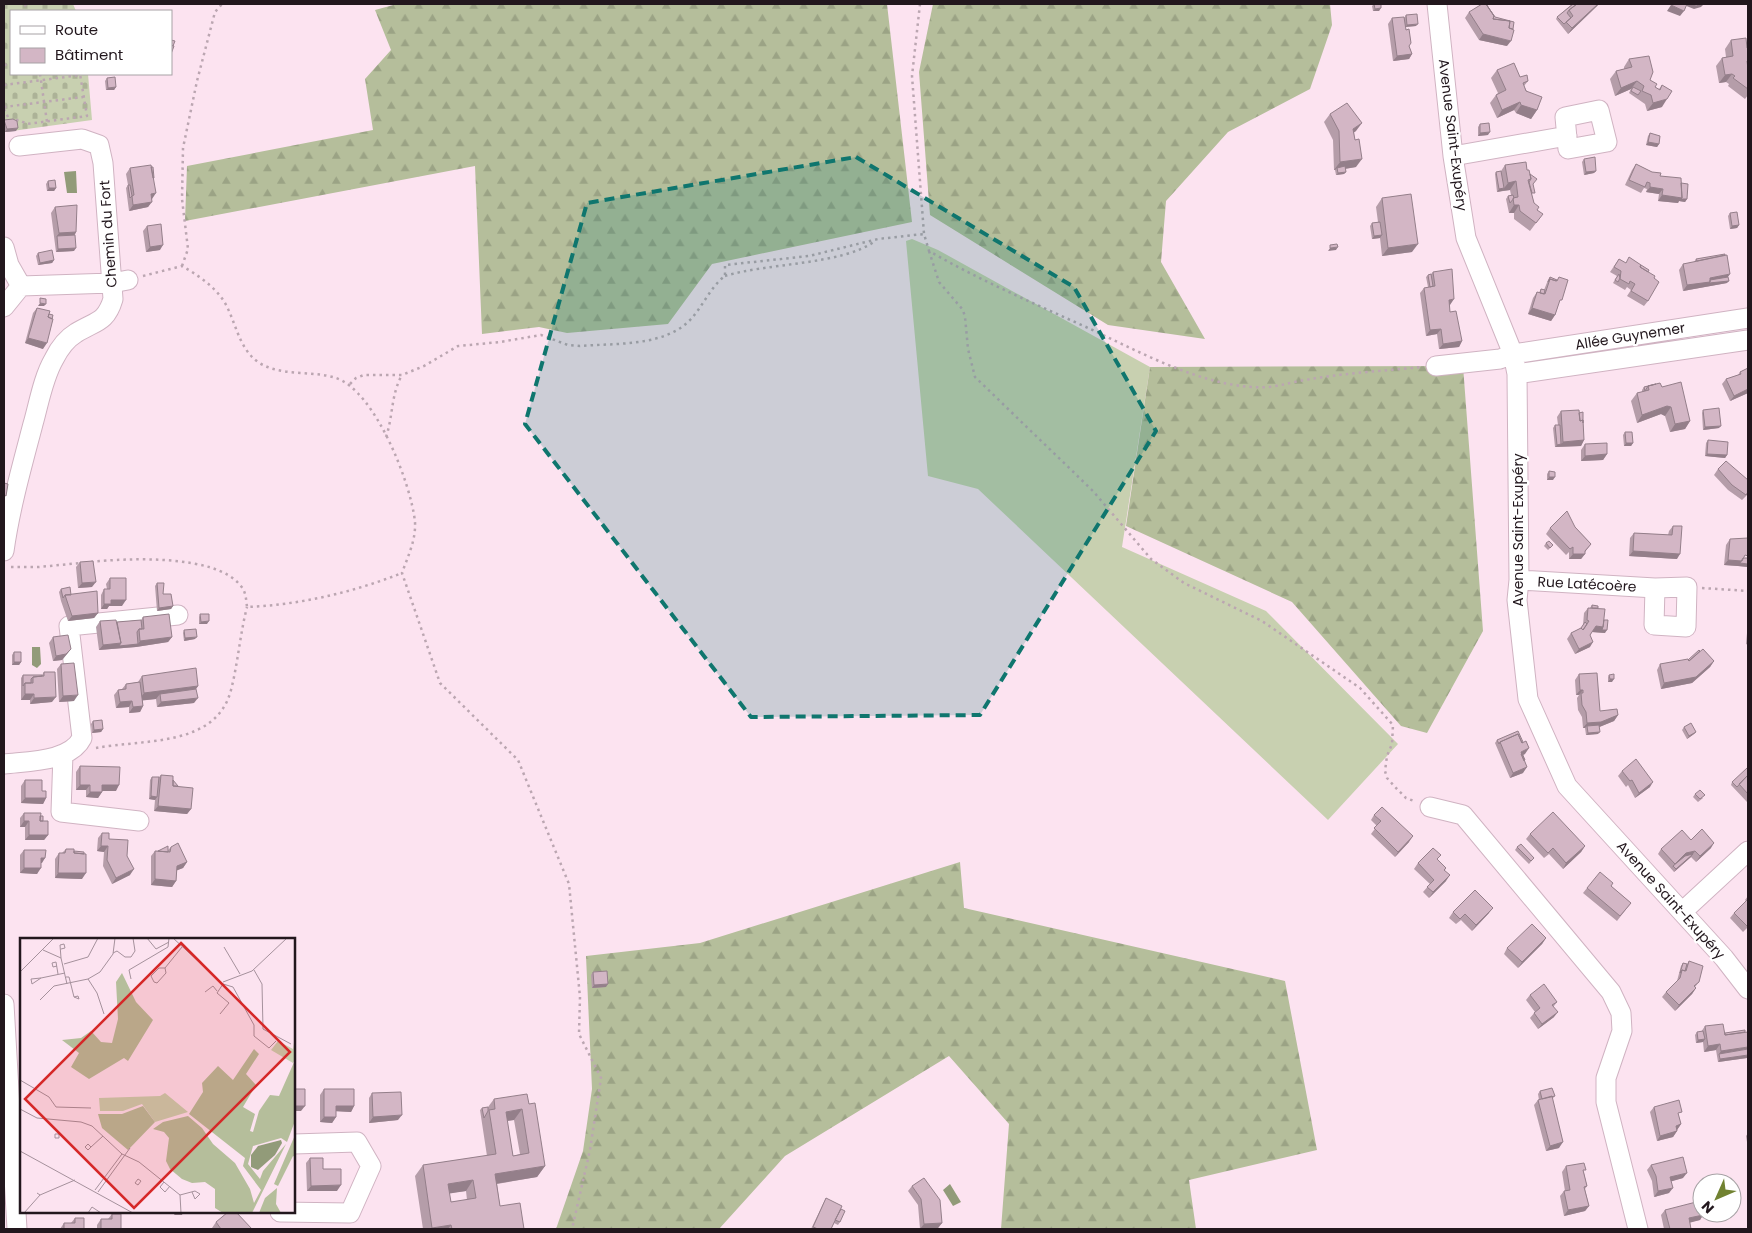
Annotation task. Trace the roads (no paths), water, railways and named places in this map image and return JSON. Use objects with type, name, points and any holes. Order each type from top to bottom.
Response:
[{"type":"street","name":"Avenue Saint-Exupéry","points":[[1437,4],[1453,156],[1466,238],[1513,354],[1517,374],[1519,580],[1517,600],[1528,699],[1567,786],[1682,912],[1748,988]]},
{"type":"street","points":[[1453,156],[1566,136]]},
{"type":"street","name":"Chemin du Fort","points":[[5,558],[19,478],[40,398],[53,360],[63,344],[75,333],[95,325],[109,312],[120,281],[99,145],[82,139],[19,146]]},
{"type":"street","points":[[4,247],[8,265],[21,286]]},
{"type":"street","points":[[4,307],[21,286],[120,281]]},
{"type":"street","name":"Allée Guynemer","points":[[1436,366],[1500,359],[1513,354],[1748,318]]},
{"type":"street","name":"Allée Guynemer","points":[[1517,374],[1748,340]]},
{"type":"street","name":"Rue Latécoère","points":[[1519,580],[1655,588],[1687,587],[1686,627],[1654,625],[1655,588]]},
{"type":"street","points":[[4,764],[70,750],[82,738],[69,626],[178,615]]},
{"type":"street","points":[[70,750],[61,812],[139,821]]},
{"type":"street","points":[[1430,807],[1463,815],[1611,992],[1621,1013],[1622,1031],[1606,1078],[1606,1102],[1638,1229]]},
{"type":"street","points":[[1682,912],[1748,851]]},
{"type":"street","points":[[4,1004],[19,1205],[16,1229]]},
{"type":"street","points":[[295,1144],[357,1142],[372,1166],[350,1213],[295,1212]]}]
